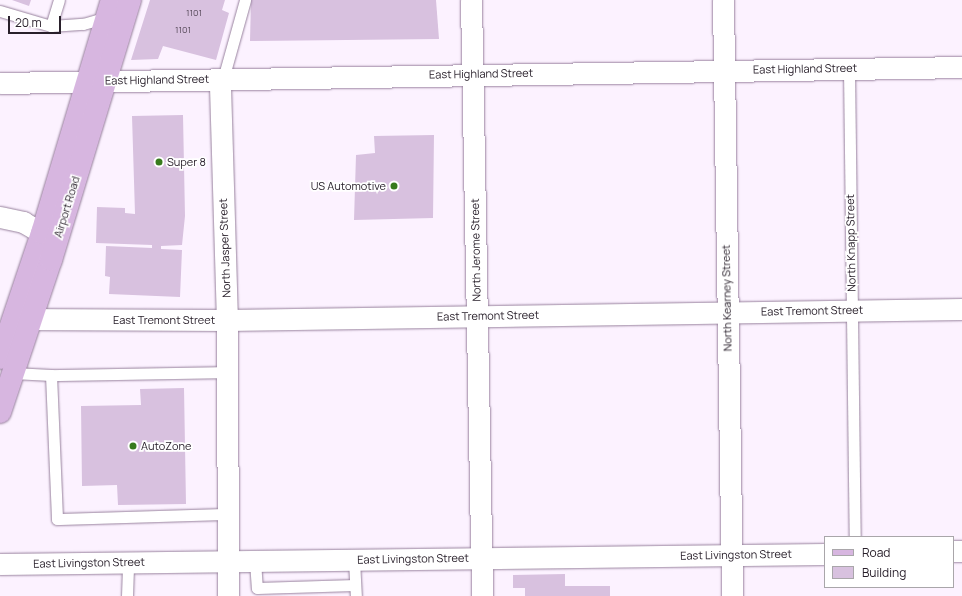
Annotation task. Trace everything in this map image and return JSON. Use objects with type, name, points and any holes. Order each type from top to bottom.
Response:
[{"type":"main road","name":"Airport Road","points":[[22,320],[42,233],[97,80],[130,0]]},
{"type":"main road","name":"Airport Road","points":[[0,412],[7,366],[97,80],[110,9]]},
{"type":"street","name":"North Jerome Street","points":[[471,0],[474,74],[482,596]]},
{"type":"street","name":"North Kearney Street","points":[[723,0],[732,596]]},
{"type":"street","name":"East Highland Street","points":[[0,83],[97,80],[962,67]]},
{"type":"street","name":"North Jasper Street","points":[[222,79],[220,86],[227,320],[228,596]]},
{"type":"street","points":[[0,217],[23,222],[42,233]]},
{"type":"street","name":"East Tremont Street","points":[[22,320],[227,320],[962,309]]},
{"type":"street","name":"East Livingston Street","points":[[0,564],[824,554]]},
{"type":"lane","points":[[51,26],[59,0]]},
{"type":"lane","name":"North Jasper Street","points":[[222,79],[245,0]]},
{"type":"lane","points":[[0,11],[51,26],[84,24],[110,9]]},
{"type":"lane","name":"North Knapp Street","points":[[849,69],[851,311],[856,536]]},
{"type":"lane","points":[[7,366],[51,375],[227,372]]},
{"type":"lane","points":[[51,375],[57,519],[227,514]]},
{"type":"lane","points":[[255,561],[257,588],[356,590],[354,560]]},
{"type":"lane","points":[[127,596],[128,563]]},
{"type":"building","points":[[12,0],[31,0],[29,6]]},
{"type":"building","points":[[150,0],[225,0],[222,10],[229,13],[216,60],[163,46],[158,59],[131,60]]},
{"type":"building","points":[[251,0],[436,0],[439,39],[250,41]]},
{"type":"building","name":"Super 8","points":[[183,115],[185,216],[182,245],[161,246],[161,249],[182,250],[180,297],[109,294],[110,277],[105,276],[106,246],[152,248],[152,245],[96,243],[97,207],[125,208],[125,213],[135,214],[132,116]]},
{"type":"building","name":"US Automotive","points":[[434,135],[433,218],[354,220],[356,155],[375,153],[374,136]]},
{"type":"building","name":"AutoZone","points":[[184,388],[186,504],[118,505],[117,485],[82,486],[81,406],[141,405],[140,389]]},
{"type":"building","points":[[565,574],[565,586],[610,586],[610,596],[525,596],[525,588],[513,588],[513,575]]},
{"type":"place","name":"Super 8","points":[[159,162]]},
{"type":"place","name":"US Automotive","points":[[394,186]]},
{"type":"place","name":"AutoZone","points":[[133,446]]}]
